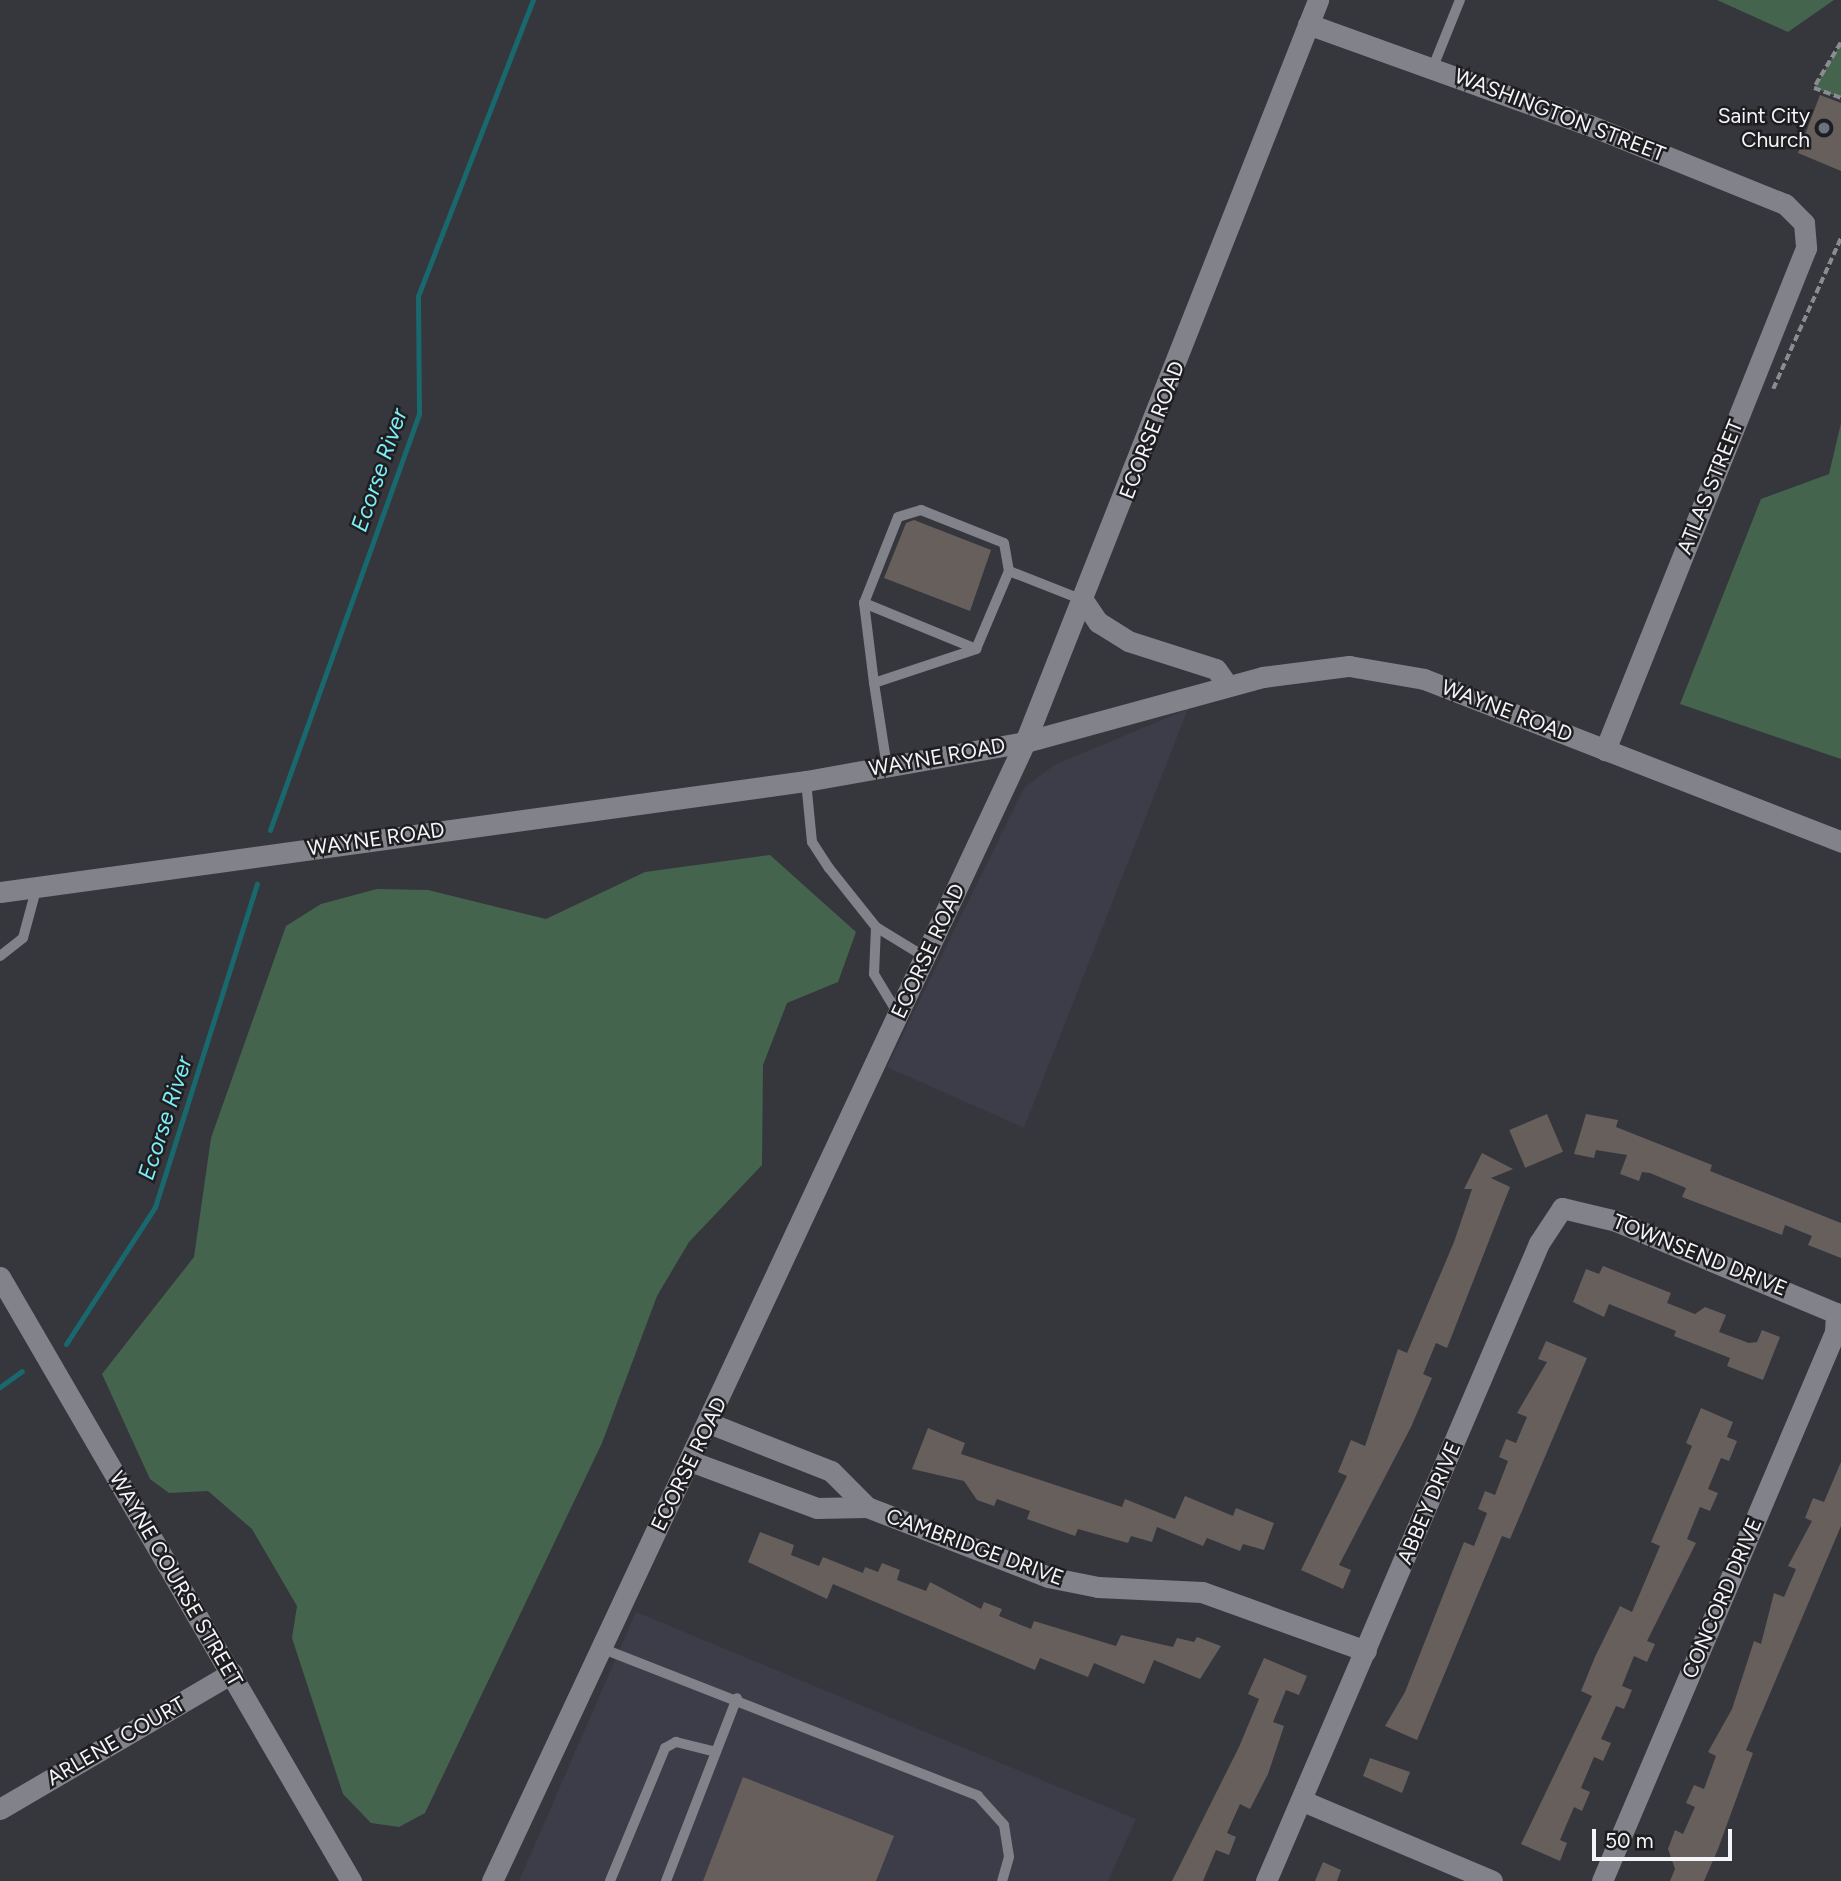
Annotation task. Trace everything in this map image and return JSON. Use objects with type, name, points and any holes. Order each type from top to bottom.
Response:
[{"type":"street","name":"ECORSE ROAD","points":[[492,1881],[709,1423],[1025,742],[1318,0]]},
{"type":"street","name":"WASHINGTON STREET","points":[[1308,24],[1433,66],[1785,204],[1804,223]]},
{"type":"street","name":"ATLAS STREET","points":[[1605,750],[1806,248],[1804,223]]},
{"type":"street","points":[[1083,600],[1098,622],[1128,641],[1216,669],[1227,685]]},
{"type":"street","name":"WAYNE ROAD","points":[[0,891],[806,781],[1025,742],[1227,685],[1326,667],[1387,669],[1841,842]]},
{"type":"street","name":"TOWNSEND DRIVE","points":[[1562,1208],[1616,1221],[1836,1313]]},
{"type":"street","name":"ABBEY DRIVE","points":[[1266,1881],[1303,1801],[1539,1243],[1562,1208]]},
{"type":"street","name":"WAYNE COURSE STREET","points":[[0,1277],[351,1881]]},
{"type":"street","name":"CONCORD DRIVE","points":[[1602,1881],[1835,1332],[1836,1313]]},
{"type":"street","name":"CAMBRIDGE DRIVE","points":[[709,1423],[831,1471],[867,1507]]},
{"type":"street","name":"CAMBRIDGE DRIVE","points":[[690,1461],[817,1508],[867,1507],[1048,1577],[1098,1587],[1202,1592],[1366,1651]]},
{"type":"street","name":"ARLENE COURT","points":[[0,1809],[232,1673]]},
{"type":"street","points":[[1303,1801],[1492,1881]]},
{"type":"lane","points":[[1433,66],[1460,0]]},
{"type":"lane","points":[[874,683],[976,649],[1009,571],[1003,543],[910,509],[898,517],[864,603],[874,683],[887,766]]},
{"type":"lane","points":[[1009,571],[1083,600]]},
{"type":"lane","points":[[864,603],[976,649]]},
{"type":"lane","points":[[806,781],[812,842],[876,927],[925,957]]},
{"type":"lane","points":[[0,956],[23,938],[37,887]]},
{"type":"lane","points":[[876,927],[874,974],[898,1014]]},
{"type":"lane","points":[[601,1648],[737,1698],[978,1796],[1004,1825],[1009,1857],[1002,1881]]},
{"type":"lane","points":[[666,1881],[737,1698]]},
{"type":"lane","points":[[610,1881],[664,1748],[676,1742],[716,1752]]},
{"type":"path","points":[[1841,43],[1814,88],[1841,98]]},
{"type":"path","points":[[1770,396],[1841,238]]},
{"type":"shaded area","points":[[1188,709],[1024,1128],[887,1067],[1024,788],[1054,765]]},
{"type":"shaded area","points":[[636,1612],[1136,1819],[1108,1881],[519,1881]]},
{"type":"green space","points":[[1717,0],[1834,0],[1788,32]]},
{"type":"green space","points":[[1841,43],[1841,98],[1814,88]]},
{"type":"green space","points":[[1841,423],[1841,759],[1680,704],[1761,499],[1829,474]]},
{"type":"green space","points":[[770,855],[856,932],[838,982],[787,1003],[763,1065],[762,1165],[689,1242],[657,1296],[602,1443],[425,1813],[399,1827],[371,1823],[343,1794],[292,1638],[297,1606],[252,1529],[208,1491],[169,1493],[150,1479],[102,1374],[194,1257],[211,1138],[286,926],[321,904],[377,889],[428,890],[546,919],[645,872]]},
{"type":"building","name":"Saint City Church","points":[[1820,95],[1841,103],[1841,171],[1798,153]]},
{"type":"building","points":[[914,520],[991,550],[970,611],[884,578],[906,523]]},
{"type":"building","points":[[1547,1114],[1563,1152],[1525,1168],[1509,1130]]},
{"type":"building","points":[[1586,1114],[1618,1120],[1616,1127],[1712,1165],[1710,1171],[1841,1223],[1841,1258],[1808,1245],[1812,1236],[1785,1225],[1782,1235],[1682,1197],[1686,1188],[1650,1173],[1642,1172],[1639,1181],[1620,1174],[1627,1155],[1596,1150],[1594,1158],[1574,1154]]},
{"type":"building","points":[[1482,1153],[1513,1169],[1491,1178],[1510,1187],[1447,1348],[1436,1343],[1423,1374],[1432,1378],[1411,1427],[1339,1565],[1351,1570],[1343,1589],[1301,1570],[1347,1476],[1338,1472],[1351,1440],[1365,1446],[1398,1349],[1407,1353],[1454,1242],[1472,1189],[1464,1189]]},
{"type":"building","points":[[1603,1266],[1671,1293],[1667,1303],[1695,1314],[1705,1307],[1726,1315],[1719,1332],[1749,1343],[1757,1342],[1762,1330],[1780,1337],[1763,1380],[1727,1366],[1730,1358],[1674,1336],[1676,1331],[1609,1304],[1604,1317],[1573,1302],[1586,1269],[1599,1274]]},
{"type":"building","points":[[1546,1341],[1587,1358],[1510,1539],[1502,1536],[1417,1740],[1385,1726],[1405,1692],[1464,1542],[1474,1546],[1487,1513],[1478,1509],[1485,1491],[1495,1495],[1508,1461],[1499,1457],[1506,1439],[1516,1443],[1527,1417],[1517,1413],[1547,1362],[1538,1359]]},
{"type":"building","points":[[1701,1408],[1733,1422],[1727,1437],[1737,1441],[1729,1461],[1721,1458],[1708,1489],[1718,1493],[1710,1511],[1700,1507],[1687,1539],[1696,1543],[1647,1641],[1655,1644],[1647,1662],[1634,1656],[1622,1686],[1632,1690],[1624,1709],[1616,1706],[1601,1739],[1611,1743],[1603,1761],[1594,1757],[1581,1788],[1590,1792],[1582,1811],[1574,1807],[1560,1840],[1567,1843],[1560,1861],[1521,1844],[1592,1696],[1581,1691],[1595,1657],[1620,1606],[1632,1612],[1660,1546],[1651,1542],[1692,1446],[1686,1443]]},
{"type":"building","points":[[928,1428],[965,1443],[961,1454],[1122,1507],[1125,1499],[1175,1519],[1185,1496],[1233,1516],[1236,1508],[1274,1523],[1264,1550],[1243,1544],[1240,1551],[1207,1538],[1203,1546],[1157,1527],[1152,1542],[1131,1536],[1128,1543],[1078,1529],[1075,1536],[1027,1519],[1030,1511],[997,1499],[994,1506],[977,1500],[964,1481],[912,1469]]},
{"type":"building","points":[[1841,1462],[1841,1526],[1746,1750],[1753,1753],[1718,1849],[1704,1881],[1670,1881],[1675,1869],[1668,1849],[1675,1830],[1683,1834],[1695,1807],[1686,1803],[1694,1785],[1704,1789],[1716,1756],[1708,1752],[1732,1709],[1754,1641],[1761,1644],[1774,1593],[1784,1597],[1796,1569],[1788,1566],[1812,1521],[1805,1518],[1813,1498],[1824,1502]]},
{"type":"building","points":[[760,1532],[794,1545],[791,1555],[819,1566],[823,1557],[863,1573],[865,1567],[878,1572],[882,1563],[900,1570],[897,1580],[926,1591],[930,1582],[981,1609],[984,1602],[1002,1609],[999,1616],[1031,1629],[1034,1621],[1116,1646],[1121,1635],[1173,1647],[1177,1638],[1194,1642],[1197,1637],[1221,1646],[1200,1679],[1154,1660],[1144,1684],[1094,1663],[1088,1677],[1040,1658],[1035,1670],[833,1584],[827,1599],[748,1562]]},
{"type":"building","points":[[1264,1658],[1307,1676],[1299,1695],[1286,1690],[1273,1722],[1284,1726],[1268,1774],[1250,1809],[1240,1804],[1227,1833],[1236,1837],[1229,1855],[1216,1850],[1203,1881],[1172,1881],[1239,1747],[1259,1699],[1248,1694]]},
{"type":"building","points":[[1370,1758],[1410,1772],[1402,1793],[1363,1776]]},
{"type":"building","points":[[743,1777],[894,1836],[876,1881],[703,1881]]},
{"type":"building","points":[[1323,1862],[1341,1870],[1337,1881],[1315,1881]]},
{"type":"waterway","name":"Ecorse River","points":[[270,830],[419,414],[418,296],[533,0]]},
{"type":"waterway","name":"Ecorse River","points":[[66,1344],[155,1207],[257,884]]},
{"type":"waterway","name":"Ecorse River","points":[[0,1387],[22,1371]]},
{"type":"place","name":"Saint City Church","points":[[1824,128]]}]
